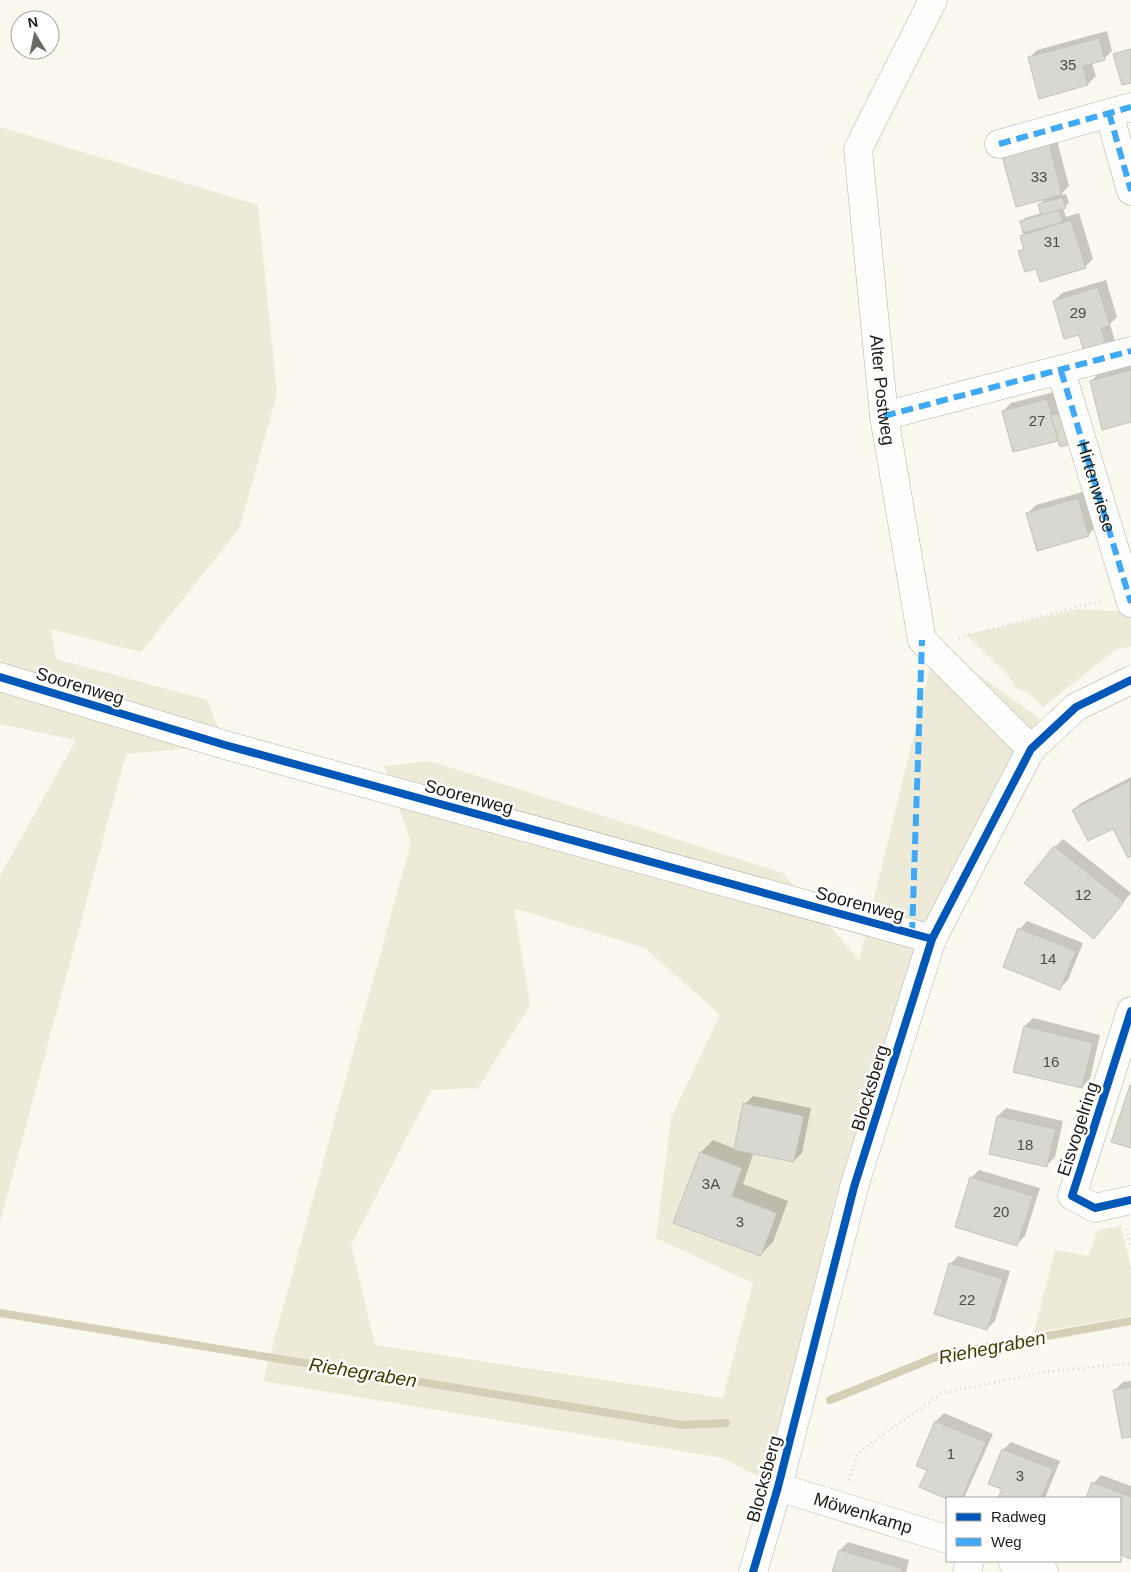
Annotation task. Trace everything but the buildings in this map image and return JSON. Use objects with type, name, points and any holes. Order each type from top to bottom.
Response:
[{"type":"street","name":"Alter Postweg","points":[[922,640],[884,416],[858,149],[933,0]]},
{"type":"street","points":[[1000,144],[1120,110],[1131,191]]},
{"type":"street","points":[[884,416],[1061,371],[1131,351]]},
{"type":"street","name":"Hirtenwiese","points":[[1061,371],[1120,600]]},
{"type":"street","points":[[922,640],[1031,749]]},
{"type":"street","name":"Soorenweg","points":[[0,677],[234,748],[932,939]]},
{"type":"street","name":"Blocksberg","points":[[753,1572],[778,1487],[854,1186],[932,939],[1031,749],[1076,707],[1131,680]]},
{"type":"street","name":"Eisvogelring","points":[[1131,1011],[1072,1196],[1095,1208],[1131,1200]]},
{"type":"street","name":"Möwenkamp","points":[[778,1487],[946,1539]]},
{"type":"street","points":[[1015,1562],[1044,1572]]},
{"type":"path","points":[[922,640],[936,644],[1120,600]]},
{"type":"path","points":[[840,1507],[858,1453],[942,1394],[1045,1372],[1131,1363]]},
{"type":"shaded area","points":[[0,127],[258,205],[277,394],[239,529],[141,652],[51,629],[56,659],[207,700],[225,745],[126,754],[0,1222],[0,876],[76,740],[0,724]]},
{"type":"shaded area","points":[[1078,609],[1131,612],[1131,646],[1115,650],[1043,707],[1027,692],[1016,688],[1008,675],[966,635]]},
{"type":"shaded area","points":[[936,644],[1039,718],[1031,749],[932,939],[778,1487],[723,1458],[263,1381],[411,842],[384,766],[430,761],[783,873],[859,960]],"holes":[[[514,908],[645,948],[720,1015],[671,1118],[656,1238],[753,1283],[723,1398],[375,1345],[351,1245],[431,1090],[478,1088],[530,1005]]]},
{"type":"shaded area","points":[[1121,1226],[1131,1268],[1131,1316],[1034,1333],[1055,1250],[1089,1256],[1098,1230]]},
{"type":"waterway","name":"Riehegraben","points":[[0,1313],[682,1425],[726,1423]]},
{"type":"waterway","name":"Riehegraben","points":[[830,1400],[941,1355],[1131,1321]]},
{"type":"marked path","points":[[999,144],[1131,107]]},
{"type":"marked path","points":[[1109,113],[1131,191]]},
{"type":"marked path","points":[[884,416],[1131,351]]},
{"type":"marked path","points":[[1061,371],[1131,603]]},
{"type":"marked path","points":[[912,934],[922,640]]},
{"type":"cycle path","points":[[0,677],[225,745],[932,939]]},
{"type":"cycle path","points":[[753,1572],[778,1487],[854,1187],[932,939],[1031,749],[1076,707],[1131,680]]},
{"type":"cycle path","points":[[1131,1011],[1072,1196],[1095,1208],[1131,1200]]}]
